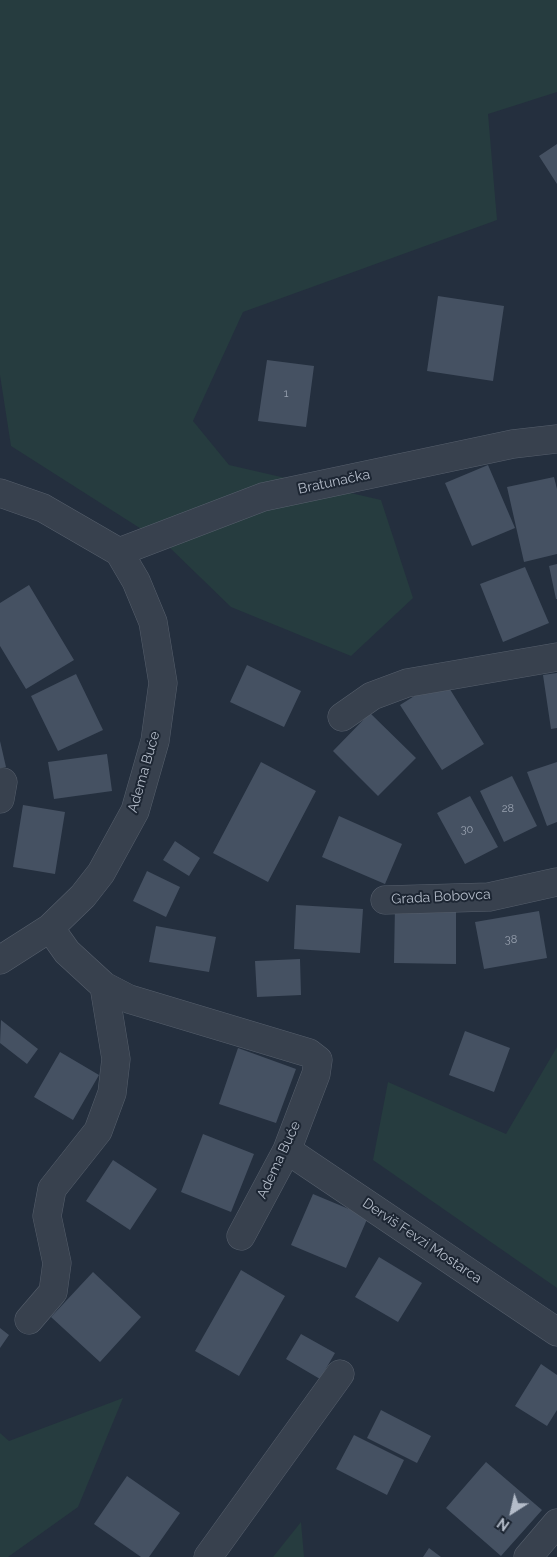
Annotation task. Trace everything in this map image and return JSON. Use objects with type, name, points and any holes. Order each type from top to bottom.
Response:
[{"type":"street","name":"Bratunačka","points":[[119,552],[263,497],[513,444],[557,439]]},
{"type":"street","name":"Adema Buće","points":[[0,493],[43,508],[119,552],[136,581],[153,622],[162,683],[155,741],[134,812],[101,873],[83,896],[50,928],[0,960]]},
{"type":"street","points":[[342,717],[372,696],[407,683],[557,657]]},
{"type":"street","name":"Grada Bobovca","points":[[384,900],[489,897],[557,882]]},
{"type":"street","name":"Adema Buće","points":[[50,928],[67,952],[104,986],[129,999],[309,1053],[318,1060],[316,1074],[287,1150],[241,1236]]},
{"type":"street","points":[[30,1320],[53,1292],[57,1263],[47,1216],[52,1189],[98,1131],[112,1094],[116,1059],[104,986]]},
{"type":"street","name":"Derviš Fevzi Mostarca","points":[[287,1150],[557,1332]]},
{"type":"street","points":[[208,1557],[340,1374]]},
{"type":"street","points":[[528,1557],[557,1524]]},
{"type":"green space","points":[[0,0],[557,0],[557,92],[488,114],[497,220],[243,312],[193,421],[229,465],[381,500],[413,598],[351,656],[231,607],[168,546],[11,446],[0,375]]},
{"type":"green space","points":[[557,1047],[557,1288],[373,1160],[388,1082],[506,1134]]},
{"type":"green space","points":[[123,1398],[78,1507],[8,1557],[0,1557],[0,1433],[9,1441]]},
{"type":"green space","points":[[301,1522],[304,1557],[273,1557]]},
{"type":"building","points":[[557,144],[557,184],[539,156]]},
{"type":"building","points":[[438,296],[504,306],[493,381],[427,371]]},
{"type":"building","points":[[267,360],[314,366],[306,427],[258,421]]},
{"type":"building","points":[[488,465],[515,528],[472,546],[445,483]]},
{"type":"building","points":[[554,477],[557,489],[557,554],[524,562],[507,487]]},
{"type":"building","points":[[557,564],[557,599],[556,599],[549,566]]},
{"type":"building","points":[[525,567],[549,623],[503,642],[480,584]]},
{"type":"building","points":[[29,585],[74,660],[26,689],[0,646],[0,603]]},
{"type":"building","points":[[247,665],[301,691],[284,727],[230,702]]},
{"type":"building","points":[[557,673],[557,728],[551,729],[543,675]]},
{"type":"building","points":[[76,674],[103,730],[58,751],[31,696]]},
{"type":"building","points":[[443,678],[484,744],[442,770],[400,705]]},
{"type":"building","points":[[370,713],[416,758],[378,796],[333,751]]},
{"type":"building","points":[[0,741],[6,767],[0,768]]},
{"type":"building","points":[[107,754],[112,791],[54,799],[48,762]]},
{"type":"building","points":[[261,762],[316,791],[268,882],[213,853]]},
{"type":"building","points":[[557,762],[557,822],[547,826],[527,772]]},
{"type":"building","points":[[512,776],[537,826],[504,842],[480,791]]},
{"type":"building","points":[[470,796],[498,847],[465,864],[437,813]]},
{"type":"building","points":[[23,805],[65,812],[55,874],[13,867]]},
{"type":"building","points":[[339,816],[402,844],[385,884],[322,857]]},
{"type":"building","points":[[175,841],[200,858],[189,876],[163,860]]},
{"type":"building","points":[[147,871],[180,887],[166,917],[133,901]]},
{"type":"building","points":[[296,905],[363,909],[360,953],[294,949]]},
{"type":"building","points":[[395,905],[456,906],[456,964],[394,963]]},
{"type":"building","points":[[539,911],[547,958],[484,969],[475,922]]},
{"type":"building","points":[[156,926],[216,937],[209,972],[149,962]]},
{"type":"building","points":[[300,959],[301,995],[257,997],[255,961]]},
{"type":"building","points":[[1,1020],[38,1049],[27,1064],[0,1043]]},
{"type":"building","points":[[465,1031],[510,1048],[494,1092],[449,1075]]},
{"type":"building","points":[[238,1048],[296,1069],[276,1123],[219,1104]]},
{"type":"building","points":[[60,1052],[99,1075],[73,1120],[34,1097]]},
{"type":"building","points":[[203,1134],[254,1154],[231,1212],[181,1192]]},
{"type":"building","points":[[113,1160],[157,1189],[130,1230],[86,1201]]},
{"type":"building","points":[[313,1194],[368,1217],[346,1268],[291,1245]]},
{"type":"building","points":[[379,1257],[422,1283],[398,1322],[355,1297]]},
{"type":"building","points":[[241,1270],[285,1296],[239,1376],[195,1351]]},
{"type":"building","points":[[93,1272],[141,1317],[100,1362],[51,1317]]},
{"type":"building","points":[[0,1328],[9,1335],[0,1348]]},
{"type":"building","points":[[301,1334],[335,1353],[320,1379],[286,1359]]},
{"type":"building","points":[[541,1364],[557,1375],[557,1410],[547,1426],[515,1406]]},
{"type":"building","points":[[381,1410],[431,1436],[417,1463],[367,1438]]},
{"type":"building","points":[[354,1435],[404,1460],[387,1495],[336,1469]]},
{"type":"building","points":[[486,1462],[542,1510],[501,1556],[446,1508]]},
{"type":"building","points":[[127,1476],[180,1513],[149,1557],[141,1557],[94,1524]]},
{"type":"building","points":[[429,1548],[441,1557],[423,1557]]}]
